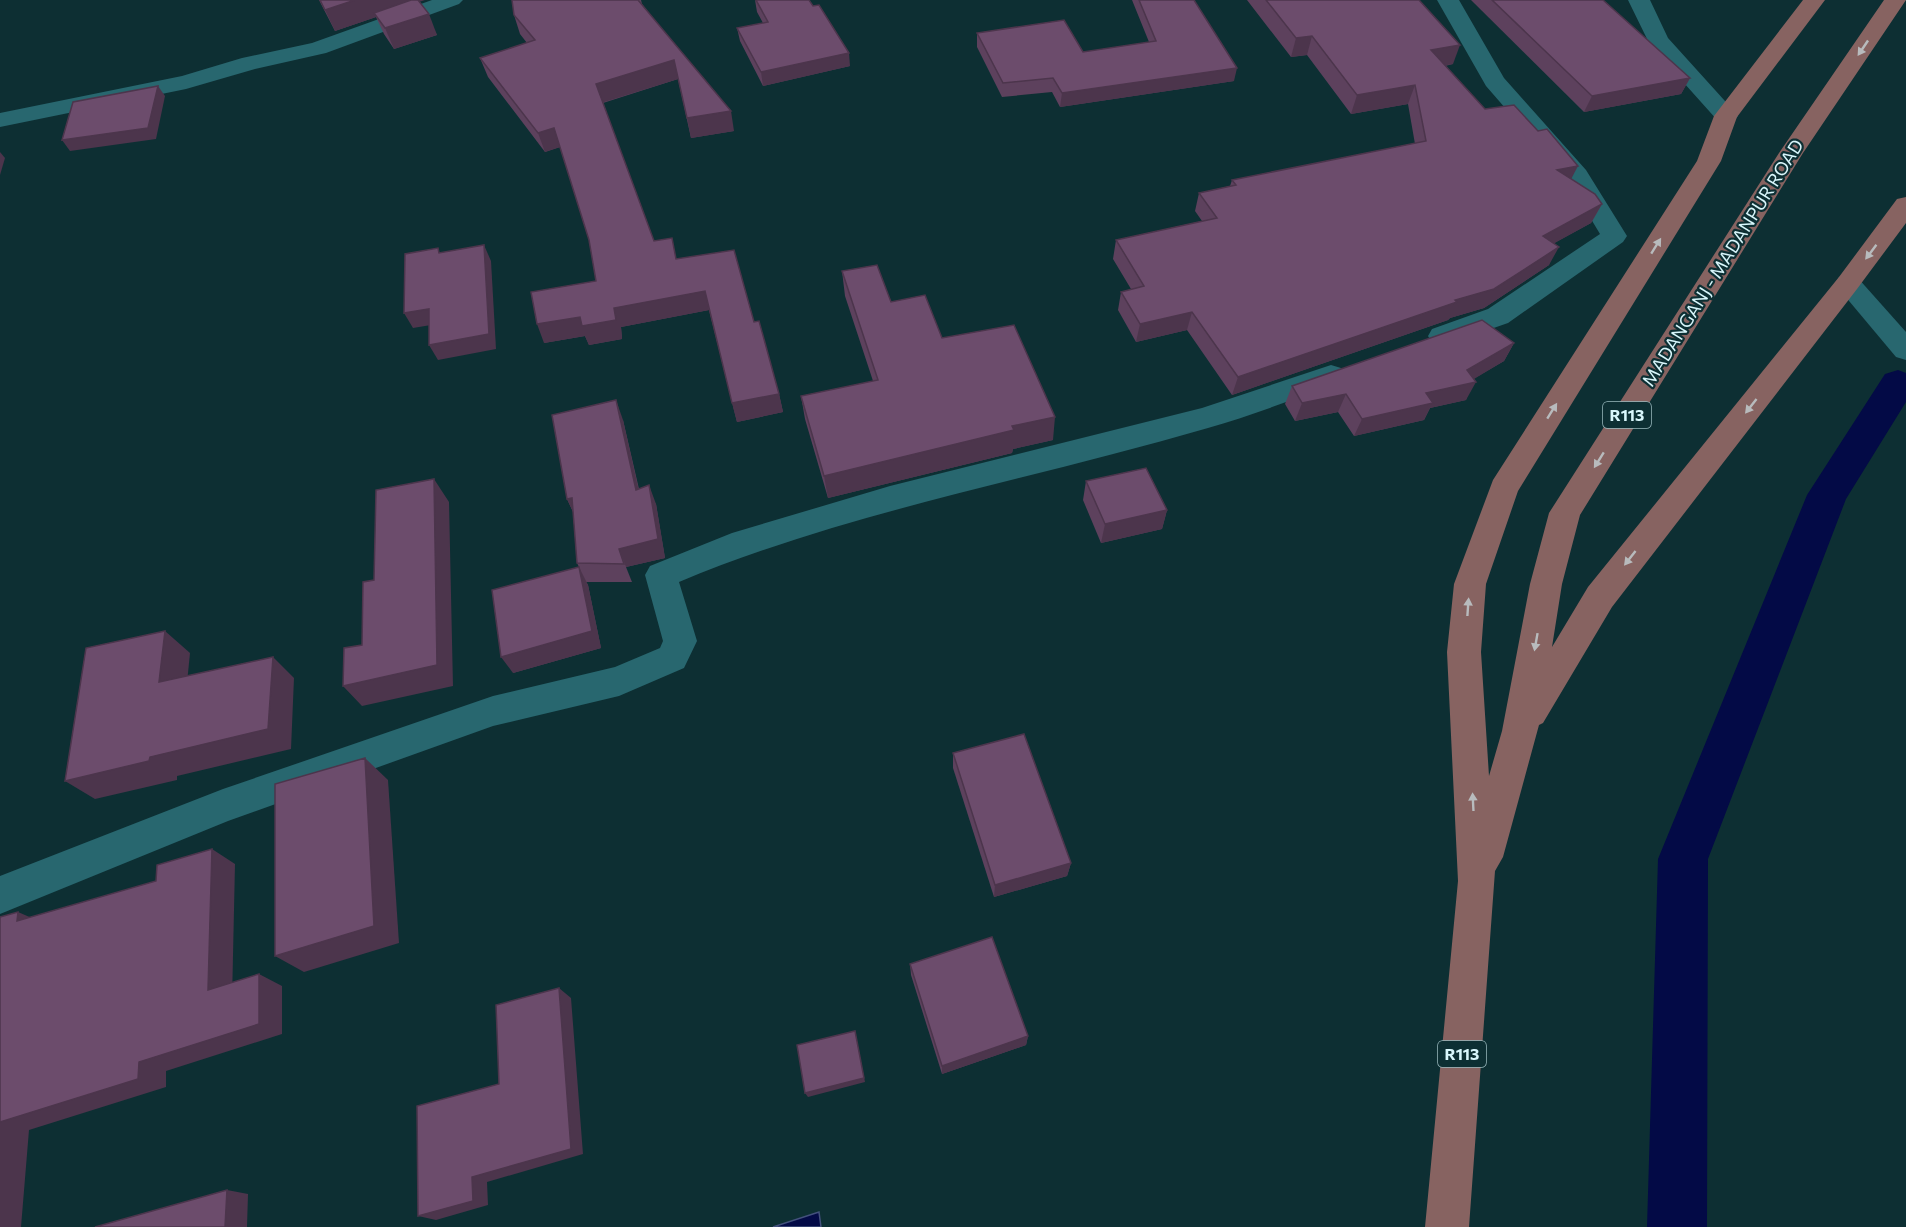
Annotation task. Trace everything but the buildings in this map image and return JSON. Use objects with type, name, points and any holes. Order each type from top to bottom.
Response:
[{"type":"main road","name":"MADANGANJ - MADANPUR ROAD","points":[[1447,1227],[1477,882],[1464,652],[1470,584],[1504,488],[1710,161],[1726,116],[1814,0]]},
{"type":"main road","name":"MADANGANJ - MADANPUR ROAD","points":[[1477,882],[1520,731],[1546,584],[1565,513],[1791,153],[1895,0]]},
{"type":"main road","points":[[1520,731],[1600,597],[1848,283],[1906,205]]},
{"type":"street","points":[[0,120],[186,82],[250,63],[318,48],[452,0]]},
{"type":"street","points":[[1420,344],[1498,316],[1614,236],[1577,174],[1494,81],[1448,0]]},
{"type":"street","points":[[1639,0],[1658,40],[1726,116]]},
{"type":"street","points":[[1848,283],[1906,350]]},
{"type":"street","points":[[0,895],[223,806],[493,711],[619,681],[672,658],[680,641],[661,575],[732,546],[890,498],[1206,418],[1353,367]]},
{"type":"shaded area","points":[[819,1212],[821,1227],[773,1227]]},
{"type":"waterway","points":[[1677,1227],[1683,859],[1827,495],[1898,384]]}]
